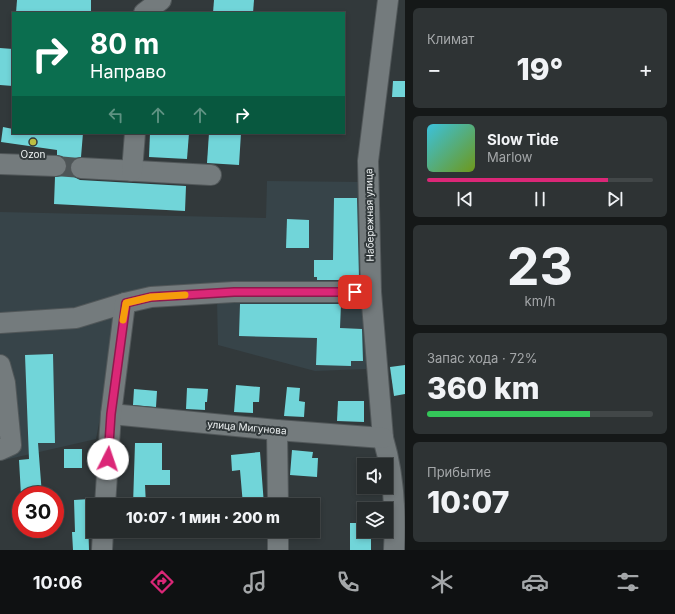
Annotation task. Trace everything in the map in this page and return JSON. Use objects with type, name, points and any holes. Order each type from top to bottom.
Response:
[{"type":"street","points":[[145,12],[161,0]]},
{"type":"street","name":"Набережная улица","points":[[388,0],[368,160],[371,292],[383,438],[397,457],[394,487],[394,550]]},
{"type":"street","points":[[132,171],[135,134]]},
{"type":"street","points":[[0,164],[56,166]]},
{"type":"street","points":[[80,168],[211,175]]},
{"type":"street","points":[[0,323],[76,318],[151,297],[234,292],[371,292]]},
{"type":"street","points":[[105,498],[111,414],[126,303]]},
{"type":"street","points":[[0,365],[5,383],[3,400],[11,445],[0,450]]},
{"type":"street","name":"улица Мигунова","points":[[111,414],[277,430],[383,438]]},
{"type":"street","points":[[277,430],[278,498]]},
{"type":"street","points":[[102,550],[103,538]]},
{"type":"street","points":[[278,538],[278,550]]},
{"type":"shaded area","points":[[267,181],[363,182],[366,369],[315,371],[218,345],[217,300],[120,310],[96,439],[0,461],[0,212],[266,218]]},
{"type":"building","points":[[17,0],[91,0],[91,12],[16,12]]},
{"type":"building","points":[[214,0],[254,0],[253,12],[213,12]]},
{"type":"building","points":[[0,48],[12,49],[12,86],[0,85]]},
{"type":"building","points":[[393,81],[405,81],[405,97],[392,97]]},
{"type":"building","points":[[3,127],[12,129],[12,134],[83,134],[81,157],[75,158],[70,167],[71,173],[74,177],[80,180],[186,186],[185,211],[54,204],[55,177],[62,176],[66,172],[66,160],[62,156],[57,155],[57,150],[1,142]]},
{"type":"building","points":[[150,134],[189,134],[187,159],[149,157]]},
{"type":"building","points":[[209,134],[241,134],[239,165],[207,163]]},
{"type":"building","points":[[334,198],[357,198],[359,278],[317,280],[317,277],[314,277],[314,260],[333,260]]},
{"type":"building","points":[[287,219],[309,220],[309,248],[286,248]]},
{"type":"building","points":[[240,304],[341,304],[340,328],[362,329],[363,361],[351,361],[351,366],[316,365],[317,338],[239,336]]},
{"type":"building","points":[[53,354],[55,443],[38,443],[41,486],[20,486],[19,460],[29,459],[25,355]]},
{"type":"building","points":[[405,365],[405,394],[394,396],[390,367]]},
{"type":"building","points":[[236,385],[260,387],[259,402],[253,402],[253,413],[234,412]]},
{"type":"building","points":[[287,387],[300,388],[299,401],[305,402],[304,417],[284,416]]},
{"type":"building","points":[[187,388],[208,389],[205,410],[186,409]]},
{"type":"building","points":[[134,389],[157,391],[156,407],[133,405]]},
{"type":"building","points":[[338,401],[364,401],[364,422],[337,421]]},
{"type":"building","points":[[135,443],[162,443],[162,470],[170,470],[170,485],[145,485],[146,498],[133,498]]},
{"type":"building","points":[[64,449],[82,449],[82,468],[64,468]]},
{"type":"building","points":[[292,450],[313,452],[312,458],[318,458],[317,477],[290,475]]},
{"type":"building","points":[[260,452],[263,498],[242,498],[240,470],[232,471],[231,455]]},
{"type":"building","points":[[86,499],[86,538],[89,538],[89,550],[73,550],[72,532],[75,532],[74,500]]},
{"type":"building","points":[[350,523],[357,523],[357,538],[371,538],[371,550],[350,550]]},
{"type":"tunnel","points":[[56,166],[81,168]]},
{"type":"slow traffic","points":[[123,320],[126,303],[151,297],[185,295]]},
{"type":"place","name":"Ozon","points":[[33,142]]},
{"type":"route","points":[[108,459],[111,414],[126,303],[151,297],[234,292],[355,292]]}]
